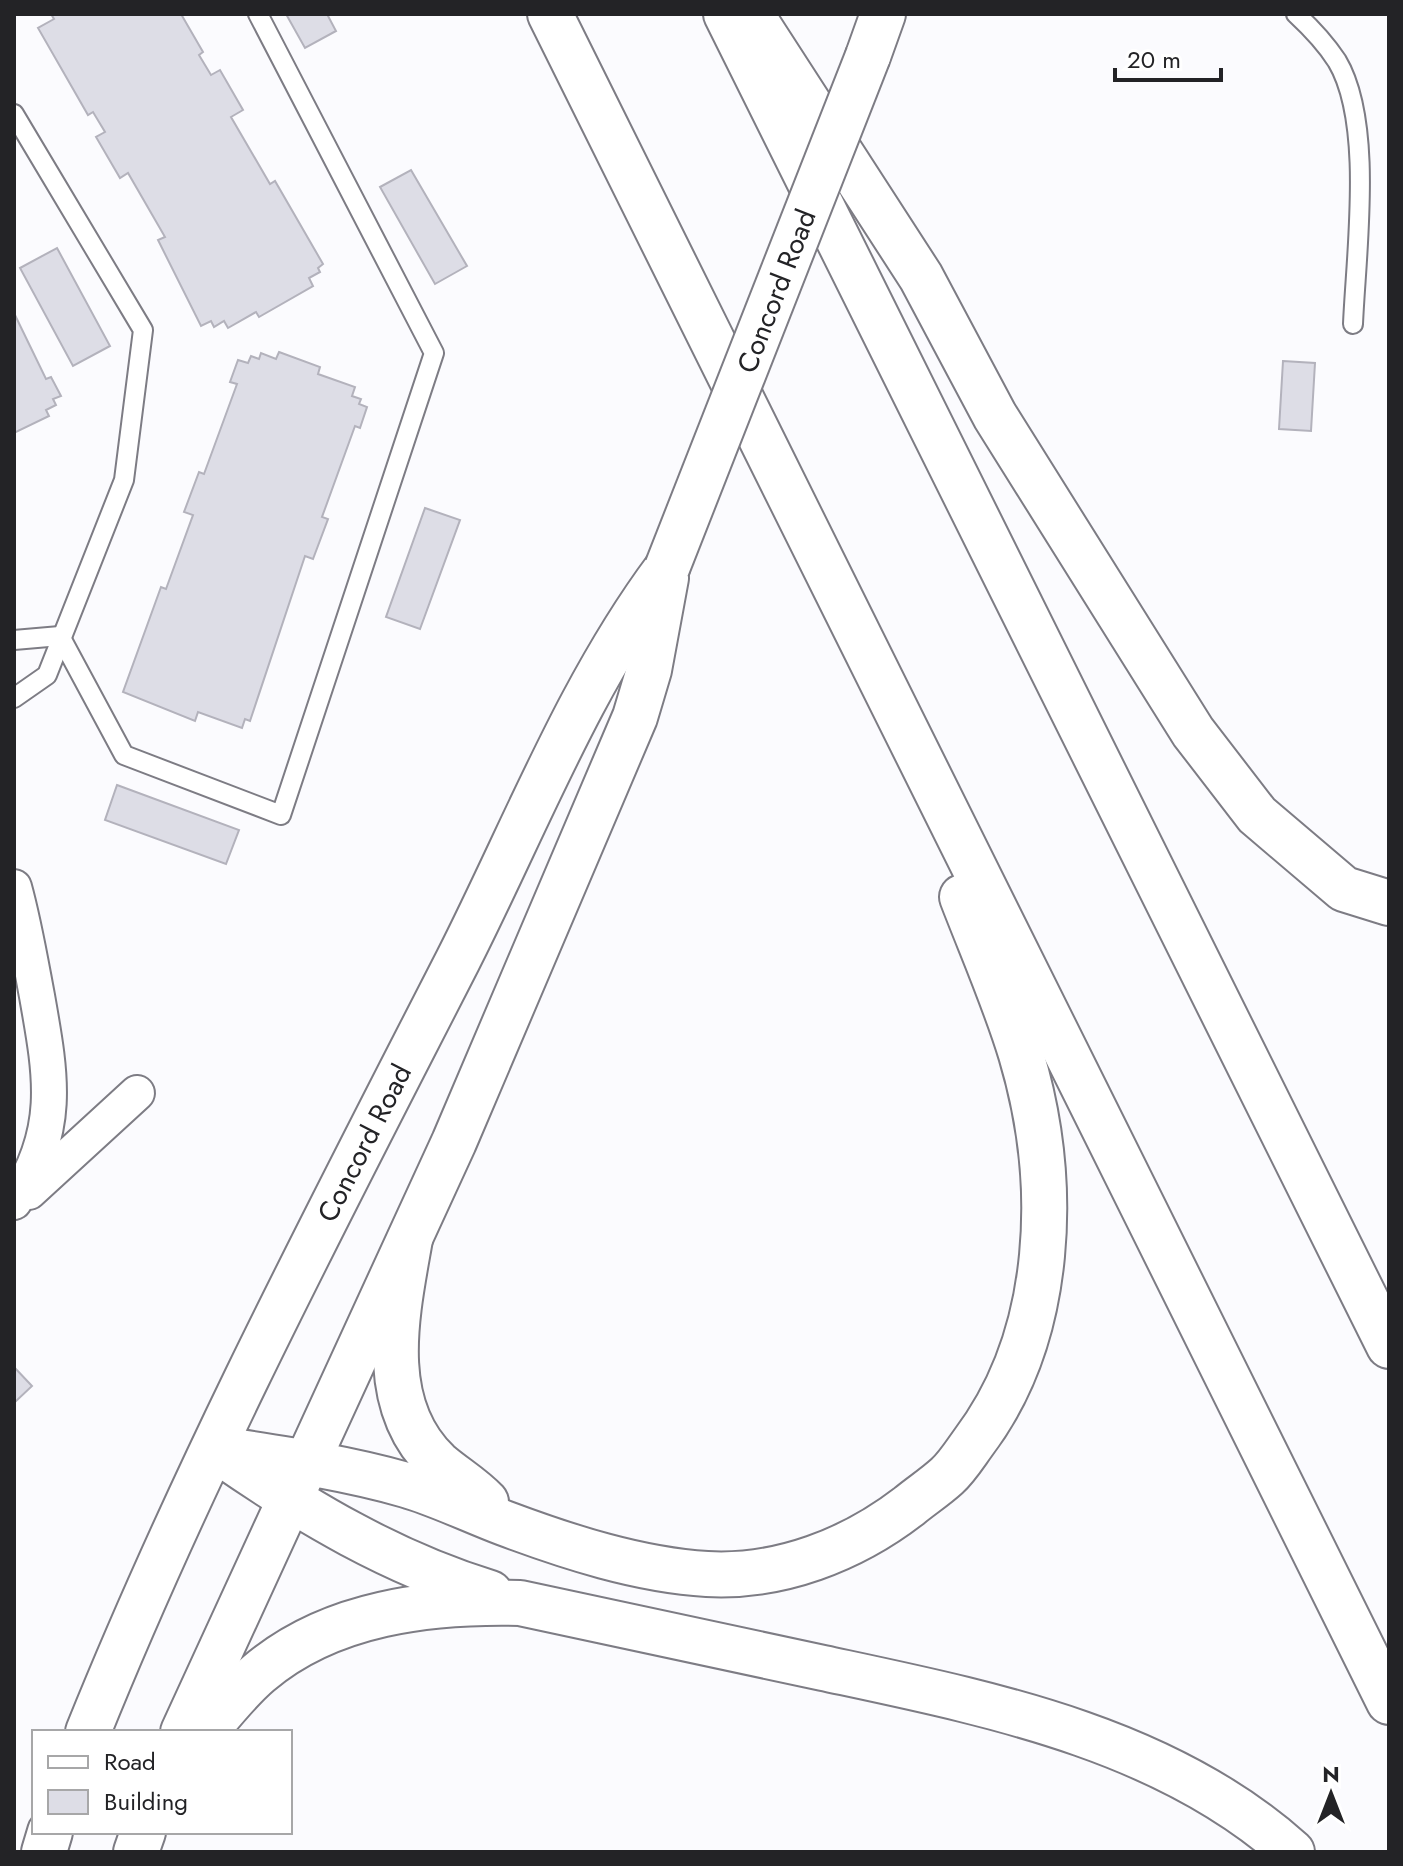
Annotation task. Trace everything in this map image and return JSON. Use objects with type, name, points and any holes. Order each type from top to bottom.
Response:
[{"type":"main road","points":[[550,14],[1389,1702]]},
{"type":"main road","points":[[726,14],[1389,1346]]},
{"type":"main road","points":[[751,14],[921,277],[995,416],[1193,732],[1257,815],[1344,889],[1389,903]]},
{"type":"main road","name":"Concord Road","points":[[184,1730],[410,1239],[635,717],[649,670],[667,568],[883,14]]},
{"type":"main road","name":"Concord Road","points":[[89,1730],[138,1612],[275,1316],[504,870],[592,685],[635,612],[667,568]]},
{"type":"main road","points":[[298,1481],[409,1486],[507,1524],[653,1568],[763,1571],[820,1557],[880,1529],[949,1474],[997,1413],[1019,1367],[1037,1299],[1044,1225],[1042,1158],[1021,1055],[879,674]]},
{"type":"main road","points":[[410,1239],[398,1307],[395,1358],[400,1399],[416,1435],[437,1462],[476,1491],[507,1524]]},
{"type":"main road","points":[[214,1448],[298,1481],[401,1560],[452,1582],[520,1603],[1028,1715],[1131,1753],[1216,1795],[1292,1852]]},
{"type":"main road","points":[[207,1730],[258,1673],[294,1648],[334,1630],[372,1616],[421,1606],[463,1602],[520,1603]]},
{"type":"street","points":[[14,887],[51,1089],[45,1141],[36,1166],[14,1204]]},
{"type":"street","points":[[14,1204],[137,1093]]},
{"type":"lane","points":[[60,636],[124,755],[281,815],[434,353],[258,14]]},
{"type":"lane","points":[[1296,14],[1337,61],[1351,94],[1358,139],[1353,324]]},
{"type":"lane","points":[[14,114],[143,330],[124,480],[47,675],[14,698]]},
{"type":"lane","points":[[14,640],[60,636]]},
{"type":"building","points":[[51,14],[181,14],[203,52],[199,55],[211,75],[220,70],[243,110],[231,117],[270,184],[275,181],[323,264],[318,268],[320,272],[309,278],[313,286],[259,317],[256,312],[228,328],[224,321],[214,327],[211,321],[201,326],[158,240],[165,237],[128,173],[120,178],[96,137],[105,132],[93,112],[88,115],[38,28],[54,19]]},
{"type":"building","points":[[286,14],[327,14],[336,31],[305,48]]},
{"type":"building","points":[[411,170],[467,266],[435,284],[380,187]]},
{"type":"building","points":[[57,248],[110,346],[73,366],[20,268]]},
{"type":"building","points":[[14,313],[46,379],[51,377],[61,396],[53,399],[56,405],[46,410],[49,416],[14,433]]},
{"type":"building","points":[[279,352],[320,367],[318,374],[355,387],[352,396],[361,399],[359,404],[367,407],[360,428],[355,426],[322,517],[328,519],[313,559],[305,556],[250,721],[245,719],[242,728],[198,712],[195,721],[123,692],[161,587],[166,589],[193,515],[184,512],[199,472],[204,474],[237,384],[230,382],[238,360],[248,363],[251,356],[259,359],[261,353],[276,359]]},
{"type":"building","points":[[1283,361],[1315,363],[1311,431],[1279,429]]},
{"type":"building","points":[[425,508],[460,520],[420,629],[386,617]]},
{"type":"building","points":[[117,785],[239,830],[226,864],[105,820]]},
{"type":"building","points":[[14,1367],[32,1386],[14,1403]]}]
